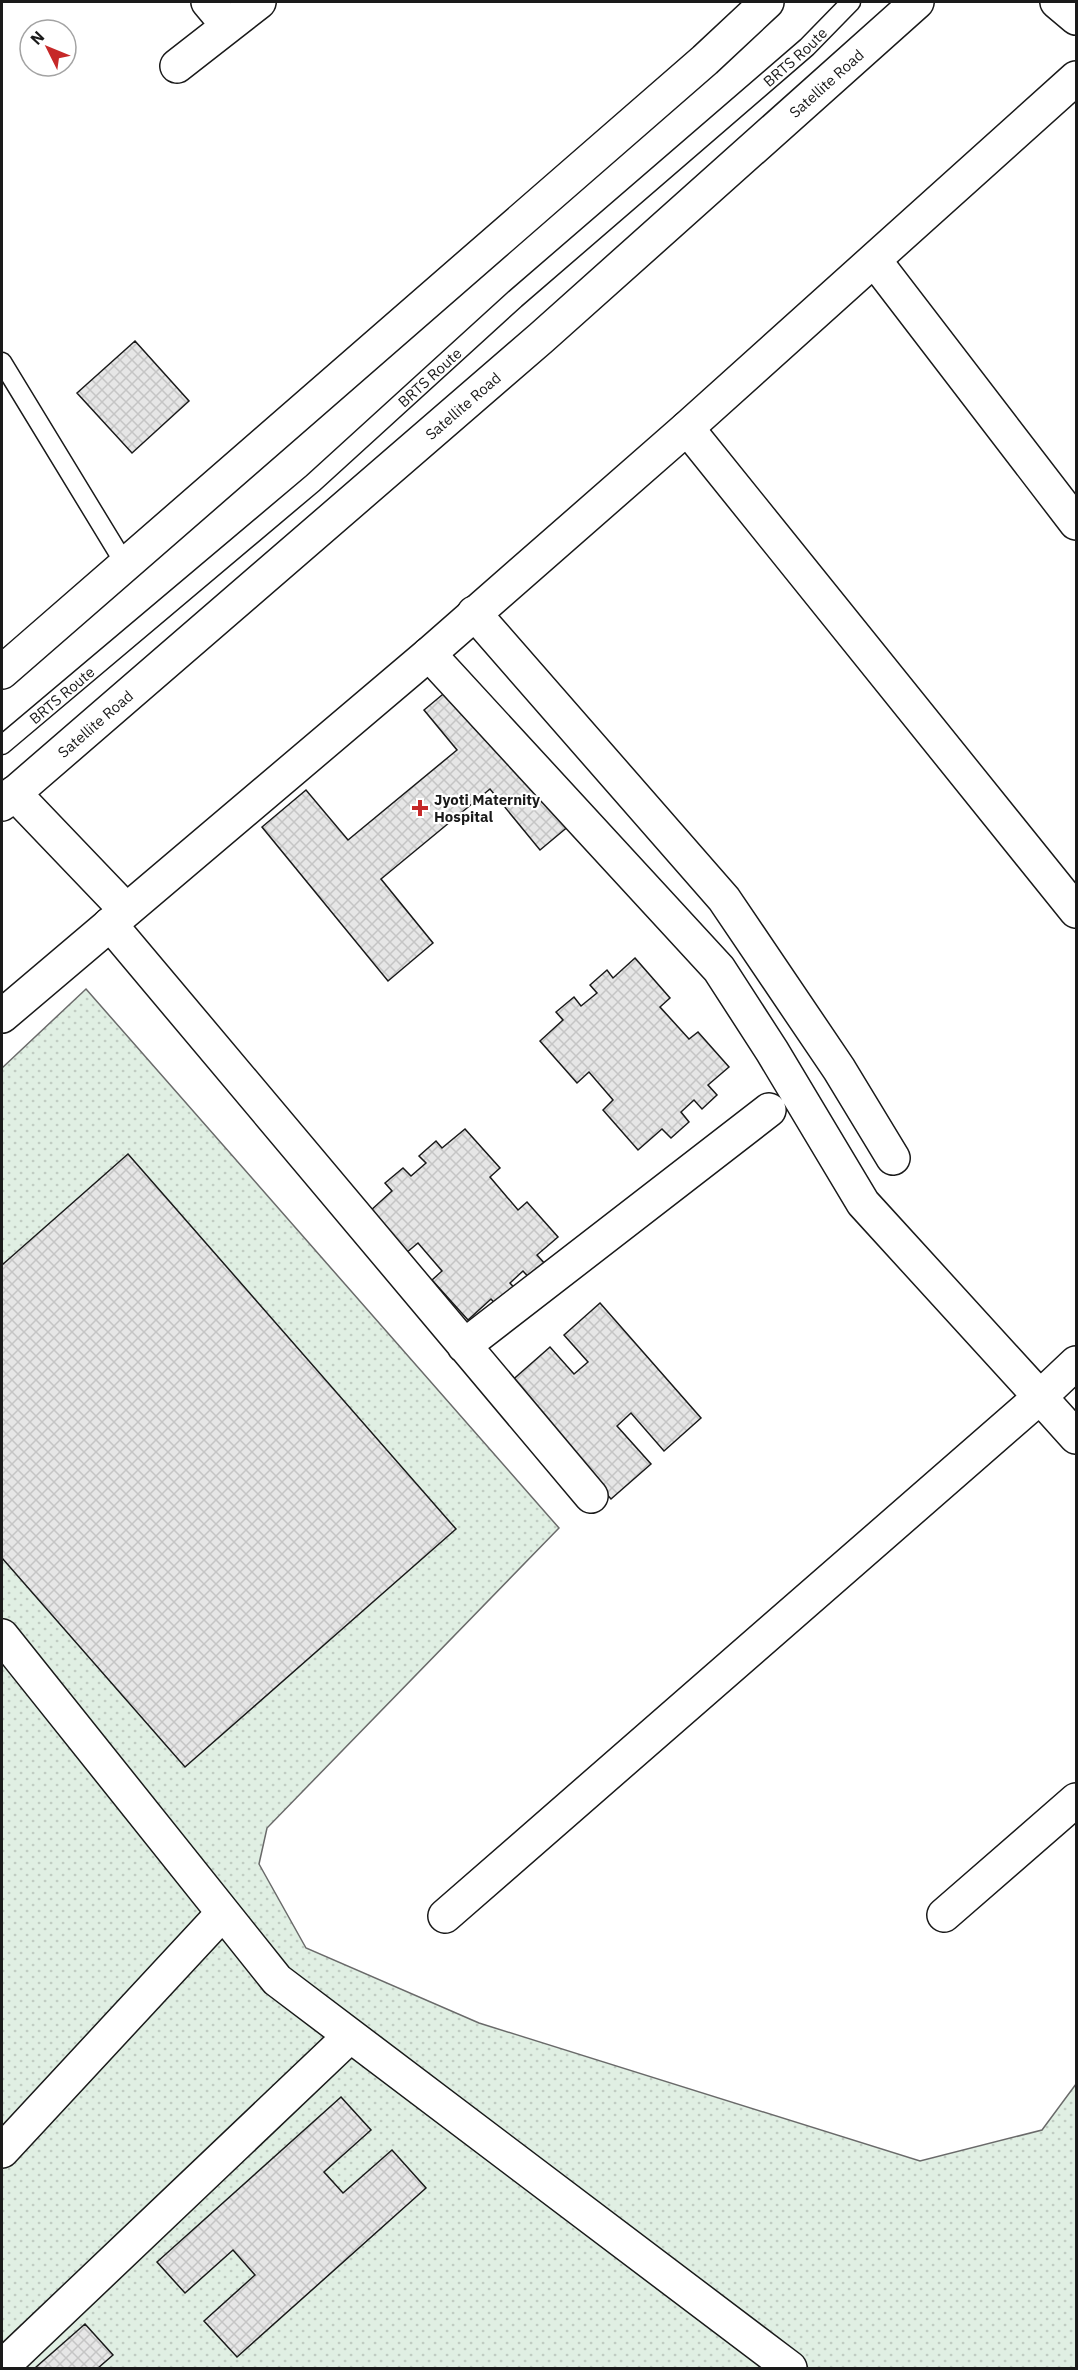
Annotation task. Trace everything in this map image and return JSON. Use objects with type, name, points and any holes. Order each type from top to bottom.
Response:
[{"type":"street","points":[[177,66],[218,14],[259,2]]},
{"type":"street","points":[[2,672],[696,68],[767,2]]},
{"type":"street","name":"Satellite Road","points":[[8,799],[541,338],[918,2]]},
{"type":"street","points":[[1057,2],[1077,18]]},
{"type":"street","points":[[2,1016],[429,654],[876,261],[1077,78]]},
{"type":"street","points":[[876,261],[1077,523]]},
{"type":"street","points":[[687,428],[1077,911]]},
{"type":"street","points":[[474,613],[724,899],[839,1069],[893,1158]]},
{"type":"street","points":[[429,654],[719,969],[772,1051],[863,1203],[1077,1437]]},
{"type":"street","points":[[8,799],[118,917],[464,1346],[591,1496]]},
{"type":"street","points":[[464,1346],[769,1110]]},
{"type":"street","points":[[445,1916],[1077,1363]]},
{"type":"street","points":[[2,1636],[277,1980],[790,2368]]},
{"type":"street","points":[[944,1915],[1077,1800]]},
{"type":"street","points":[[2,2151],[224,1913]]},
{"type":"street","points":[[2,2367],[350,2036]]},
{"type":"lane","name":"BRTS Route","points":[[2,745],[313,483],[515,299],[807,47],[851,2]]},
{"type":"lane","points":[[2,362],[125,564]]},
{"type":"green space","points":[[86,989],[559,1528],[267,1828],[259,1864],[306,1948],[479,2023],[920,2161],[1042,2130],[1076,2084],[1076,2368],[2,2368],[2,1068]]},
{"type":"building","points":[[135,341],[189,401],[132,453],[77,393]]},
{"type":"building","points":[[454,685],[570,825],[540,850],[490,789],[381,879],[433,943],[388,981],[262,827],[306,790],[348,840],[457,750],[424,710]]},
{"type":"building","points":[[635,958],[670,998],[660,1007],[689,1039],[698,1032],[729,1067],[708,1085],[717,1095],[702,1109],[694,1100],[681,1112],[689,1122],[671,1138],[662,1129],[638,1150],[603,1110],[613,1100],[589,1072],[577,1083],[540,1041],[563,1020],[556,1012],[574,997],[581,1006],[597,993],[590,985],[607,970],[613,978]]},
{"type":"building","points":[[465,1129],[500,1168],[490,1177],[518,1210],[527,1202],[558,1237],[537,1255],[547,1266],[531,1280],[523,1271],[510,1283],[518,1292],[500,1309],[491,1299],[468,1320],[432,1280],[442,1271],[418,1243],[406,1253],[369,1212],[392,1191],[385,1183],[403,1168],[411,1176],[426,1163],[419,1156],[436,1141],[442,1148]]},
{"type":"building","points":[[128,1154],[456,1529],[185,1767],[2,1558],[2,1265]]},
{"type":"building","points":[[600,1303],[701,1418],[664,1451],[631,1413],[617,1426],[651,1464],[611,1499],[508,1384],[550,1347],[574,1374],[588,1362],[564,1335]]},
{"type":"building","points":[[341,2097],[371,2130],[324,2172],[343,2193],[392,2150],[426,2188],[237,2357],[204,2321],[255,2275],[233,2250],[185,2293],[157,2262]]},
{"type":"building","points":[[85,2324],[113,2355],[98,2368],[35,2368]]},
{"type":"place","name":"Jyoti Maternity Hospital","points":[[420,808]]}]
